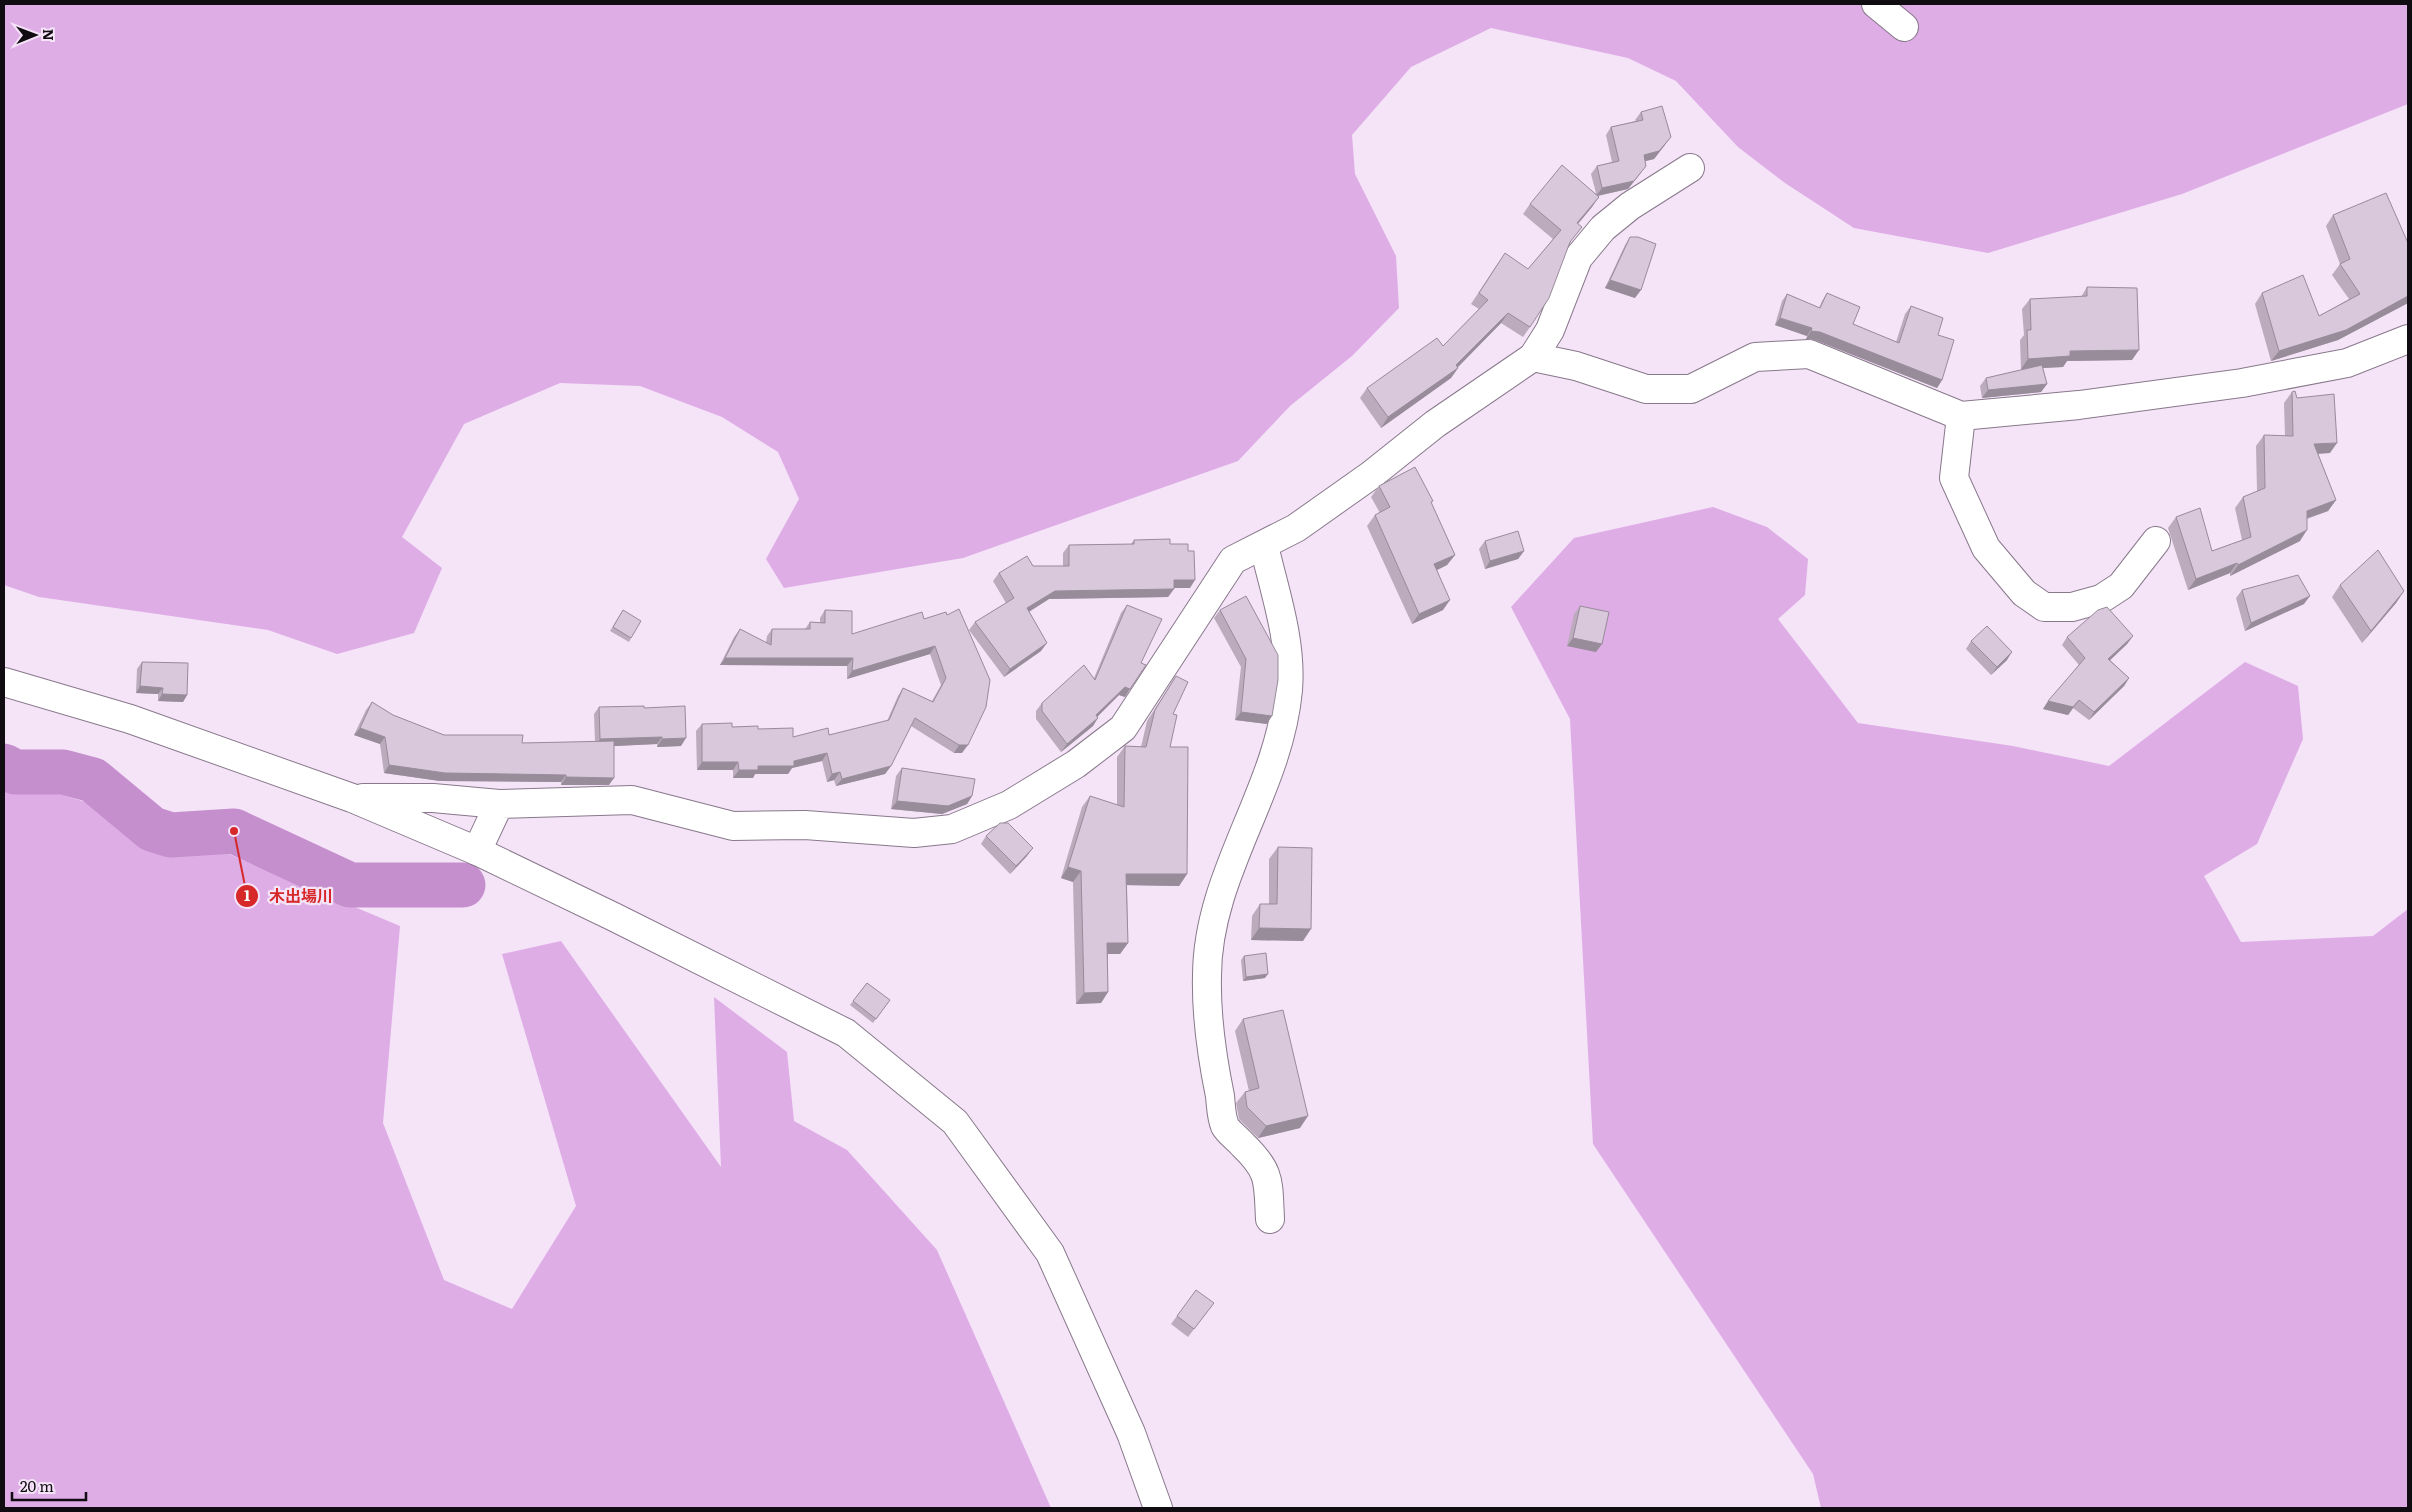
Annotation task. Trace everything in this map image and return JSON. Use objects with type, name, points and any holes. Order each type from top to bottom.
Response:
[{"type":"street","points":[[1876,4],[1904,27]]},
{"type":"street","points":[[352,798],[433,798],[499,804],[632,800],[733,826],[805,825],[914,833],[952,829],[1009,805],[1076,764],[1123,728],[1233,560],[1264,546],[1296,528],[1371,475],[1435,424],[1533,357],[1550,330],[1578,258],[1602,228],[1630,206],[1690,168]]},
{"type":"street","points":[[1533,357],[1576,366],[1646,388],[1691,390],[1755,357],[1809,354],[1961,416],[2079,405],[2242,382],[2347,363],[2408,340]]},
{"type":"street","points":[[1961,416],[1954,478],[1986,548],[2024,593],[2044,607],[2072,608],[2101,599],[2120,586],[2156,542]]},
{"type":"street","points":[[1264,546],[1289,651],[1288,691],[1278,746],[1256,807],[1227,876],[1210,932],[1207,976],[1210,1027],[1225,1127],[1259,1160],[1268,1176],[1270,1219]]},
{"type":"street","points":[[4,682],[130,719],[352,798],[477,851],[846,1033],[956,1122],[1050,1254],[1131,1433],[1158,1508]]},
{"type":"street","points":[[477,851],[499,804]]},
{"type":"shaded area","points":[[4,4],[2408,4],[2408,104],[2182,194],[1988,253],[1854,228],[1785,183],[1738,147],[1676,81],[1628,58],[1491,28],[1411,67],[1352,135],[1355,174],[1396,256],[1399,308],[1352,356],[1290,406],[1238,461],[963,558],[784,588],[766,559],[799,499],[778,452],[722,417],[640,386],[560,383],[464,424],[402,537],[442,568],[414,633],[337,654],[268,630],[39,597],[4,585]]},
{"type":"shaded area","points":[[1713,507],[1767,527],[1808,559],[1805,595],[1778,619],[1858,723],[2013,746],[2109,766],[2245,662],[2298,686],[2303,739],[2257,844],[2204,876],[2241,942],[2373,936],[2408,909],[2408,1508],[1821,1508],[1813,1474],[1593,1144],[1570,719],[1511,607],[1574,538]]},
{"type":"shaded area","points":[[4,777],[157,824],[400,926],[383,1123],[444,1280],[512,1309],[576,1206],[502,954],[561,941],[721,1167],[714,997],[787,1052],[794,1121],[847,1150],[937,1250],[1051,1508],[4,1508]]},
{"type":"building","points":[[1662,106],[1671,137],[1659,151],[1644,155],[1646,166],[1634,181],[1602,188],[1597,166],[1619,161],[1611,127],[1643,120],[1641,112]]},
{"type":"building","points":[[1562,165],[1599,197],[1577,223],[1582,227],[1570,242],[1549,298],[1530,327],[1508,313],[1456,365],[1458,368],[1388,417],[1367,388],[1437,338],[1443,346],[1488,300],[1479,293],[1505,253],[1528,269],[1561,230],[1530,204]]},
{"type":"building","points":[[2386,193],[2408,243],[2408,296],[2346,330],[2279,351],[2262,293],[2303,275],[2319,316],[2360,294],[2340,264],[2350,259],[2333,215]]},
{"type":"building","points":[[1630,237],[1638,237],[1656,244],[1641,290],[1610,280]]},
{"type":"building","points":[[2087,287],[2137,288],[2139,350],[2070,351],[2070,356],[2028,359],[2027,330],[2031,330],[2030,299],[2087,296]]},
{"type":"building","points":[[1827,293],[1860,307],[1853,324],[1899,343],[1911,306],[1943,318],[1938,335],[1954,340],[1942,380],[1820,332],[1811,331],[1812,328],[1780,318],[1787,294],[1820,308]]},
{"type":"building","points":[[2042,365],[2047,384],[1988,390],[1986,378]]},
{"type":"building","points":[[2295,391],[2297,398],[2334,394],[2337,443],[2314,444],[2336,500],[2307,511],[2307,530],[2238,565],[2237,563],[2196,579],[2176,517],[2200,508],[2212,551],[2251,537],[2243,497],[2265,488],[2264,435],[2293,436],[2292,392]]},
{"type":"building","points":[[1415,467],[1433,501],[1431,502],[1455,555],[1434,564],[1450,600],[1419,614],[1375,515],[1390,507],[1379,486]]},
{"type":"building","points":[[1518,531],[1524,551],[1490,561],[1485,541]]},
{"type":"building","points":[[1170,539],[1170,544],[1188,544],[1188,551],[1194,551],[1195,580],[1174,580],[1174,589],[1055,591],[1027,608],[1047,643],[1010,669],[975,622],[1014,598],[999,573],[1027,556],[1033,566],[1069,566],[1069,545],[1134,544],[1134,540]]},
{"type":"building","points":[[2378,550],[2404,591],[2371,631],[2340,585]]},
{"type":"building","points":[[2298,575],[2310,596],[2251,623],[2242,590]]},
{"type":"building","points":[[1246,596],[1278,655],[1278,680],[1272,716],[1241,712],[1246,659],[1220,610]]},
{"type":"building","points":[[1127,605],[1162,619],[1141,663],[1146,665],[1130,689],[1125,687],[1096,715],[1098,718],[1067,744],[1042,711],[1042,703],[1084,665],[1095,680]]},
{"type":"building","points":[[1580,606],[1609,612],[1602,644],[1573,638]]},
{"type":"building","points":[[2107,607],[2133,636],[2108,659],[2129,678],[2094,712],[2079,700],[2073,707],[2048,701],[2085,658],[2067,637],[2098,610]]},
{"type":"building","points":[[959,609],[990,680],[986,707],[968,745],[959,745],[915,718],[891,766],[842,779],[840,772],[832,774],[827,753],[794,761],[794,766],[758,766],[758,770],[739,770],[738,762],[702,762],[702,724],[732,723],[732,727],[758,726],[758,729],[793,728],[793,737],[828,728],[829,735],[889,720],[903,688],[933,702],[946,678],[935,646],[852,671],[853,658],[725,658],[740,629],[771,645],[772,629],[810,629],[810,622],[825,623],[825,610],[852,611],[852,634],[922,612],[924,619],[946,612],[947,615]]},
{"type":"building","points":[[623,610],[641,621],[631,638],[613,627]]},
{"type":"building","points":[[1987,626],[2012,652],[1997,667],[1971,641]]},
{"type":"building","points":[[142,662],[188,663],[187,695],[162,694],[163,688],[140,686]]},
{"type":"building","points":[[1176,676],[1188,682],[1173,714],[1177,715],[1170,747],[1188,747],[1187,874],[1126,874],[1128,943],[1107,943],[1108,992],[1084,993],[1081,871],[1068,867],[1090,796],[1124,807],[1125,746],[1146,747],[1155,710]]},
{"type":"building","points":[[372,702],[393,715],[444,735],[523,735],[522,743],[614,741],[614,778],[566,777],[566,775],[445,773],[389,765],[385,737],[360,728]]},
{"type":"building","points":[[644,706],[644,708],[685,706],[686,738],[600,739],[599,707]]},
{"type":"building","points":[[902,768],[975,779],[972,796],[948,806],[897,801]]},
{"type":"building","points":[[1000,823],[1008,823],[1033,848],[1016,866],[986,836]]},
{"type":"building","points":[[1278,847],[1312,848],[1311,929],[1259,928],[1260,904],[1277,904]]},
{"type":"building","points":[[1266,953],[1268,974],[1246,977],[1244,956]]},
{"type":"building","points":[[867,983],[890,1000],[876,1019],[853,1001]]},
{"type":"building","points":[[1283,1010],[1308,1116],[1266,1126],[1247,1107],[1245,1092],[1259,1088],[1243,1019]]},
{"type":"building","points":[[1196,1290],[1214,1303],[1194,1329],[1177,1316]]},
{"type":"waterway","points":[[4,766],[15,772],[63,772],[93,780],[152,829],[171,835],[234,831],[350,885],[463,885]]},
{"type":"place","name":"木出場川","points":[[234,831]]}]
